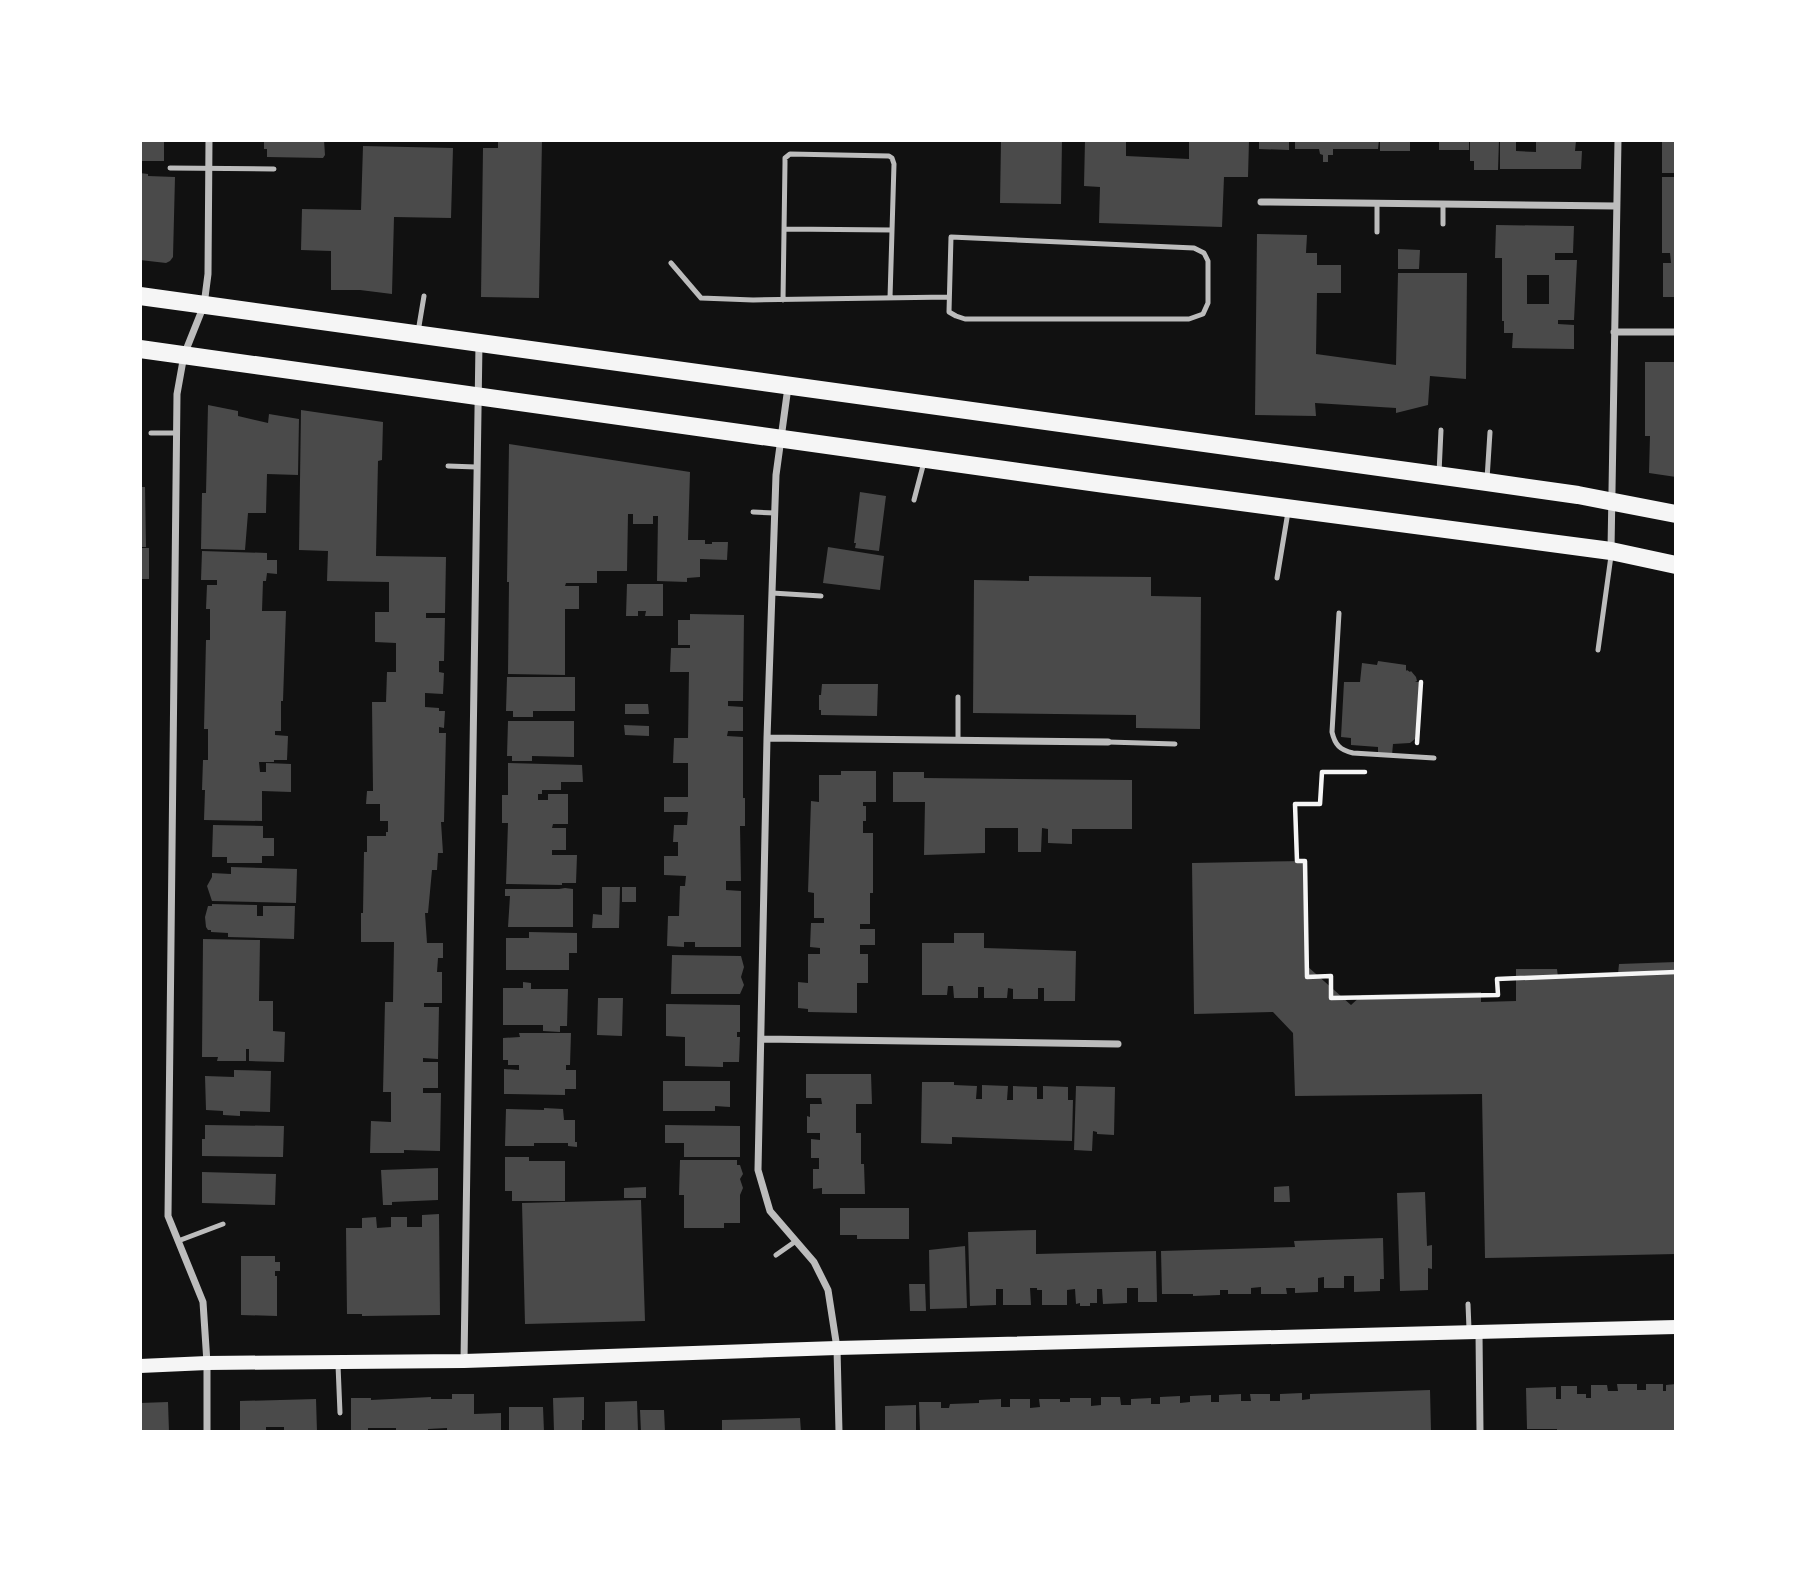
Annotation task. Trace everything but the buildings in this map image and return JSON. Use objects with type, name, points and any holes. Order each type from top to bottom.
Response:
[{"type":"main road","points":[[140,296],[1487,482],[1578,495],[1676,514]]},
{"type":"main road","points":[[140,349],[1289,509],[1611,551],[1676,565]]},
{"type":"main road","points":[[140,1366],[464,1360],[1676,1327]]},
{"type":"street","points":[[207,1432],[203,1302],[167,1216],[177,394],[184,355],[204,304],[208,274],[209,140]]},
{"type":"street","points":[[1611,551],[1618,140]]},
{"type":"street","points":[[1261,202],[1616,206]]},
{"type":"street","points":[[1614,332],[1676,332]]},
{"type":"street","points":[[464,1360],[479,343]]},
{"type":"street","points":[[788,386],[776,475],[767,738],[758,1170],[770,1211],[814,1262],[828,1290],[837,1348],[839,1432]]},
{"type":"street","points":[[767,738],[1108,742]]},
{"type":"street","points":[[761,1039],[1118,1044]]},
{"type":"street","points":[[1474,1331],[1480,1432]]},
{"type":"lane","points":[[783,300],[785,158],[790,154],[892,158],[890,298]]},
{"type":"lane","points":[[170,168],[274,169]]},
{"type":"lane","points":[[1377,203],[1377,232]]},
{"type":"lane","points":[[1443,204],[1443,224]]},
{"type":"lane","points":[[784,229],[892,230]]},
{"type":"lane","points":[[951,237],[1194,248],[1204,253],[1208,261],[1208,303],[1203,314],[1189,319],[965,318],[949,312],[949,297],[951,237]]},
{"type":"lane","points":[[671,263],[701,298],[783,300],[949,297]]},
{"type":"lane","points":[[417,335],[424,296]]},
{"type":"lane","points":[[1439,476],[1441,430]]},
{"type":"lane","points":[[1487,482],[1490,432]]},
{"type":"lane","points":[[151,433],[176,433]]},
{"type":"lane","points":[[914,500],[925,459]]},
{"type":"lane","points":[[449,466],[477,467]]},
{"type":"lane","points":[[1277,578],[1289,509]]},
{"type":"lane","points":[[753,512],[775,513]]},
{"type":"lane","points":[[1598,650],[1611,551]]},
{"type":"lane","points":[[772,593],[821,596]]},
{"type":"lane","points":[[1339,613],[1332,732],[1335,742],[1342,750],[1353,754],[1434,758]]},
{"type":"lane","points":[[958,697],[958,740]]},
{"type":"lane","points":[[1108,742],[1175,744]]},
{"type":"lane","points":[[178,1241],[223,1224]]},
{"type":"lane","points":[[776,1255],[796,1241]]},
{"type":"lane","points":[[1468,1304],[1474,1331]]},
{"type":"lane","points":[[338,1362],[340,1413]]},
{"type":"path","points":[[1416,757],[1421,682]]},
{"type":"path","points":[[1375,772],[1322,772],[1320,804],[1295,804],[1297,861],[1305,861],[1307,977],[1331,976],[1331,998],[1498,995],[1497,979],[1676,972]]}]
